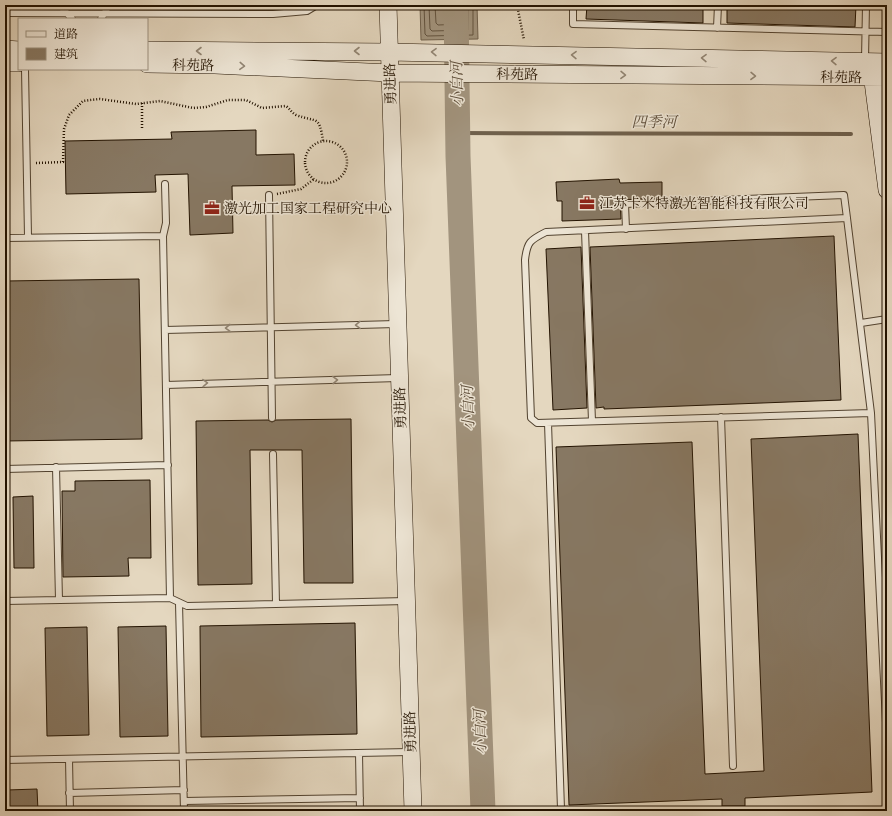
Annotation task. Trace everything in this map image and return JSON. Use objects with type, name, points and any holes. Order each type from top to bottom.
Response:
[{"type":"street","name":"勇进路","points":[[388,5],[412,811]]},
{"type":"street","points":[[5,49],[18,50]]},
{"type":"street","name":"科苑路","points":[[148,50],[486,53],[876,68]]},
{"type":"street","points":[[5,63],[18,63]]},
{"type":"street","name":"科苑路","points":[[148,64],[215,65],[412,74],[876,68]]},
{"type":"street","points":[[876,68],[887,190]]},
{"type":"lane","points":[[60,5],[71,18]]},
{"type":"lane","points":[[103,16],[109,5]]},
{"type":"lane","points":[[5,13],[103,16],[273,14],[307,10],[317,5]]},
{"type":"lane","points":[[573,5],[573,24],[887,32]]},
{"type":"lane","points":[[717,28],[718,5]]},
{"type":"lane","points":[[866,5],[865,32],[876,68]]},
{"type":"lane","points":[[25,70],[28,237]]},
{"type":"lane","points":[[165,184],[166,223],[162,236],[170,598]]},
{"type":"lane","points":[[626,228],[625,204],[844,194],[871,413],[887,743]]},
{"type":"lane","points":[[268,196],[272,418]]},
{"type":"lane","points":[[847,218],[546,232],[533,238],[526,246],[525,268],[531,418],[537,423],[548,423],[871,413]]},
{"type":"lane","points":[[584,231],[592,421]]},
{"type":"lane","points":[[5,238],[162,236]]},
{"type":"lane","points":[[861,323],[887,319]]},
{"type":"lane","points":[[165,330],[397,324]]},
{"type":"lane","points":[[166,385],[399,378]]},
{"type":"lane","points":[[721,417],[733,766]]},
{"type":"lane","points":[[548,423],[561,809]]},
{"type":"lane","points":[[273,454],[276,604]]},
{"type":"lane","points":[[5,469],[168,465]]},
{"type":"lane","points":[[56,467],[59,600]]},
{"type":"lane","points":[[5,601],[170,598],[187,606],[406,600]]},
{"type":"lane","points":[[179,602],[184,811]]},
{"type":"lane","points":[[5,760],[411,752]]},
{"type":"lane","points":[[359,753],[360,811]]},
{"type":"lane","points":[[69,759],[70,811]]},
{"type":"lane","points":[[69,793],[184,790]]},
{"type":"lane","points":[[184,801],[360,798]]},
{"type":"path","points":[[517,5],[526,54]]},
{"type":"path","points":[[26,163],[63,162],[64,129],[69,115],[84,101],[100,99],[136,104],[142,102],[160,101],[193,108],[206,107],[228,100],[246,100],[262,108],[286,106],[297,115],[314,118],[319,123],[323,141]]},
{"type":"path","points":[[142,102],[142,130]]},
{"type":"path","points":[[323,141],[330,142],[341,148],[346,161],[346,167],[343,174],[333,182],[319,182],[314,179],[305,168],[306,154],[310,148],[323,141]]},
{"type":"path","points":[[268,196],[301,188],[314,179]]},
{"type":"water","points":[[420,5],[477,5],[478,39],[421,40]]},
{"type":"building","points":[[587,5],[703,5],[703,23],[586,19]]},
{"type":"building","points":[[727,5],[856,5],[855,27],[727,23]]},
{"type":"building","points":[[256,130],[256,155],[294,154],[295,185],[232,186],[233,233],[190,235],[188,174],[155,175],[156,192],[66,194],[65,141],[172,139],[171,132]]},
{"type":"building","points":[[619,179],[620,183],[662,182],[662,198],[620,200],[621,219],[562,221],[562,201],[557,201],[556,182]]},
{"type":"building","points":[[834,236],[841,400],[604,409],[604,407],[596,408],[590,247]]},
{"type":"building","points":[[581,247],[587,408],[553,410],[546,249]]},
{"type":"building","points":[[139,279],[142,439],[5,441],[5,281]]},
{"type":"building","points":[[351,419],[353,583],[304,583],[302,450],[250,450],[252,584],[198,585],[196,421],[268,420],[272,422],[276,420]]},
{"type":"building","points":[[858,434],[872,792],[745,798],[745,806],[722,806],[722,799],[569,805],[556,447],[692,442],[705,774],[764,771],[751,439]]},
{"type":"building","points":[[150,480],[151,558],[128,558],[129,576],[63,577],[62,491],[75,491],[75,481]]},
{"type":"building","points":[[33,496],[34,568],[14,568],[13,497]]},
{"type":"building","points":[[355,623],[357,734],[201,737],[200,626]]},
{"type":"building","points":[[166,626],[168,736],[120,737],[118,627]]},
{"type":"building","points":[[87,627],[89,735],[47,736],[45,628]]},
{"type":"building","points":[[37,789],[38,811],[7,811],[7,790]]},
{"type":"waterway","name":"小白河","points":[[456,5],[458,156],[483,811]]},
{"type":"waterway","name":"四季河","points":[[458,133],[851,134]]},
{"type":"place","name":"江苏卡米特激光智能科技有限公司","points":[[587,203]]},
{"type":"place","name":"激光加工国家工程研究中心","points":[[212,208]]}]
